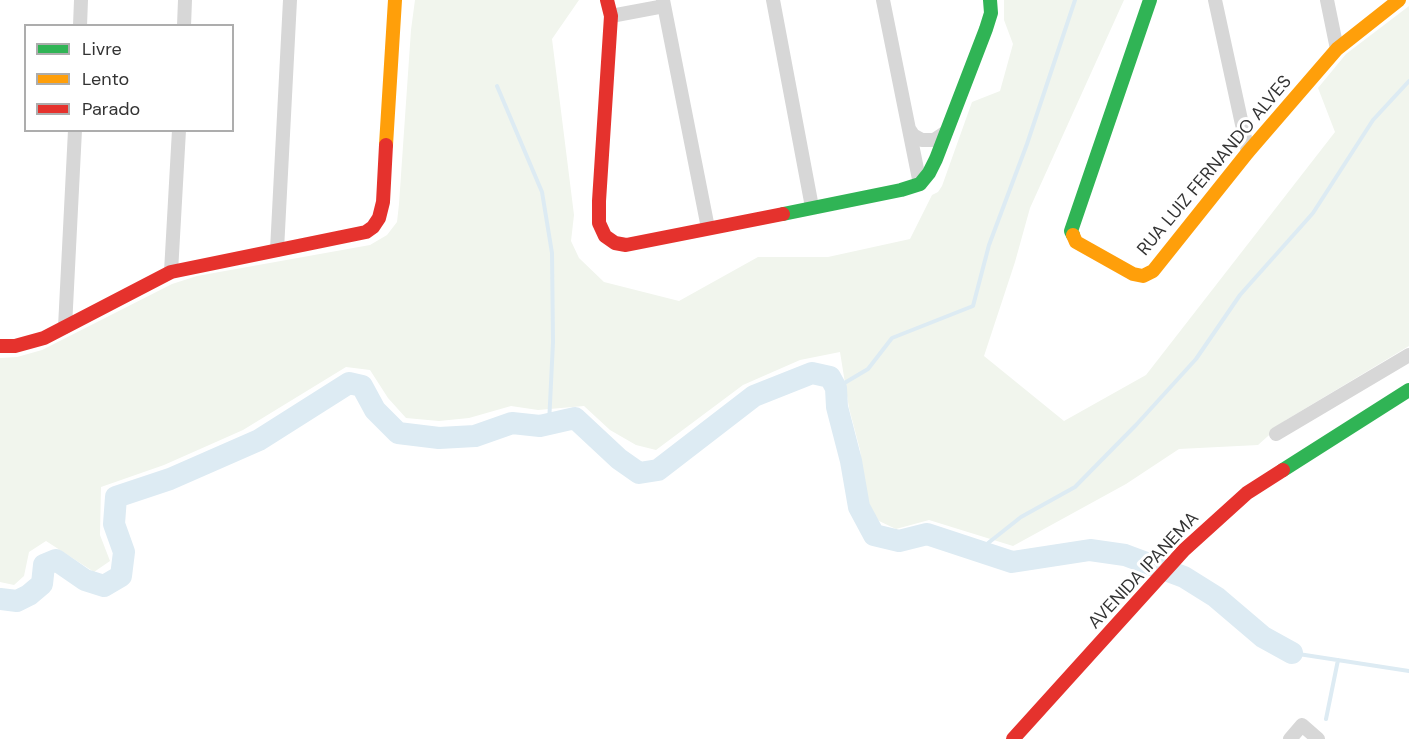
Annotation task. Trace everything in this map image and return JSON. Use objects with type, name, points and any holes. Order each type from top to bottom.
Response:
[{"type":"street","points":[[80,24],[81,0]]},
{"type":"street","points":[[184,24],[185,0]]},
{"type":"street","points":[[277,250],[290,0]]},
{"type":"street","points":[[0,346],[33,342],[171,272],[366,232],[380,218],[383,202],[395,0]]},
{"type":"street","points":[[607,0],[611,16],[599,223],[605,236],[615,243],[626,245],[901,190],[920,184],[929,173],[986,29],[991,13],[990,0]]},
{"type":"street","points":[[773,0],[812,207]]},
{"type":"street","points":[[883,0],[920,184]]},
{"type":"street","name":"RUA LUIZ FERNANDO ALVES","points":[[1150,0],[1071,231],[1076,242],[1133,274],[1143,276],[1153,271],[1248,152],[1337,49],[1399,0]]},
{"type":"street","points":[[1215,0],[1248,152]]},
{"type":"street","points":[[1327,0],[1337,49]]},
{"type":"street","points":[[611,16],[664,3],[708,228]]},
{"type":"street","points":[[909,129],[913,135],[922,140],[934,140],[946,132]]},
{"type":"street","points":[[65,327],[75,132]]},
{"type":"street","points":[[171,272],[179,132]]},
{"type":"street","points":[[1276,434],[1409,355]]},
{"type":"street","name":"AVENIDA IPANEMA","points":[[1013,739],[1184,550],[1247,493],[1409,390]]},
{"type":"street","points":[[1290,739],[1302,725],[1318,739]]},
{"type":"shaded area","points":[[415,0],[579,0],[552,39],[574,215],[571,241],[579,258],[604,282],[679,301],[758,257],[828,257],[910,239],[932,195],[942,186],[972,102],[1000,91],[1013,44],[1004,20],[1004,0],[1124,0],[1030,208],[984,356],[1064,421],[1146,375],[1335,132],[1318,88],[1346,54],[1409,6],[1409,346],[1286,420],[1258,445],[1179,449],[1126,484],[1013,546],[929,520],[896,529],[879,521],[867,503],[860,450],[849,408],[840,352],[800,360],[743,385],[656,450],[636,445],[610,430],[584,406],[538,410],[511,406],[469,418],[439,421],[406,418],[388,398],[370,370],[346,367],[243,430],[164,465],[101,487],[100,535],[110,561],[94,572],[46,541],[29,552],[24,576],[14,585],[0,582],[0,358],[17,357],[42,350],[172,284],[197,276],[370,245],[387,235],[397,222]]},
{"type":"waterway","points":[[836,388],[868,369],[892,338],[973,306],[989,245],[1027,144],[1075,0]]},
{"type":"waterway","points":[[978,551],[1021,517],[1075,487],[1136,425],[1196,359],[1240,295],[1313,213],[1373,120],[1409,81]]},
{"type":"waterway","points":[[497,86],[542,192],[552,253],[553,342],[549,424]]},
{"type":"waterway","points":[[0,599],[17,601],[29,595],[42,584],[44,565],[56,560],[85,580],[104,586],[121,576],[124,552],[114,524],[116,497],[170,479],[259,440],[349,383],[362,386],[375,410],[398,433],[439,438],[475,436],[512,423],[540,426],[575,418],[619,459],[639,473],[658,470],[754,396],[812,373],[830,377],[836,388],[837,407],[851,461],[859,507],[874,535],[899,541],[927,534],[1012,562],[1090,550],[1125,555],[1184,577],[1216,597],[1263,637],[1292,653]]},
{"type":"waterway","points":[[1292,653],[1409,671]]},
{"type":"waterway","points":[[1326,719],[1338,660]]},
{"type":"traffic: fast","points":[[783,214],[920,184],[936,159],[986,29],[991,13],[990,0]]},
{"type":"traffic: fast","points":[[1073,235],[1071,231],[1150,0]]},
{"type":"traffic: fast","points":[[1283,470],[1409,390]]},
{"type":"traffic: slow","points":[[386,145],[395,0]]},
{"type":"traffic: slow","points":[[1073,235],[1076,242],[1133,274],[1143,276],[1153,271],[1248,152],[1337,49],[1399,0]]},
{"type":"traffic: jam","points":[[607,0],[611,16],[599,201],[599,223],[605,236],[615,243],[626,245],[783,214]]},
{"type":"traffic: jam","points":[[0,346],[15,346],[44,338],[171,272],[366,232],[379,218],[383,202],[386,145]]},
{"type":"traffic: jam","points":[[1013,739],[1184,550],[1247,493],[1283,470]]}]
